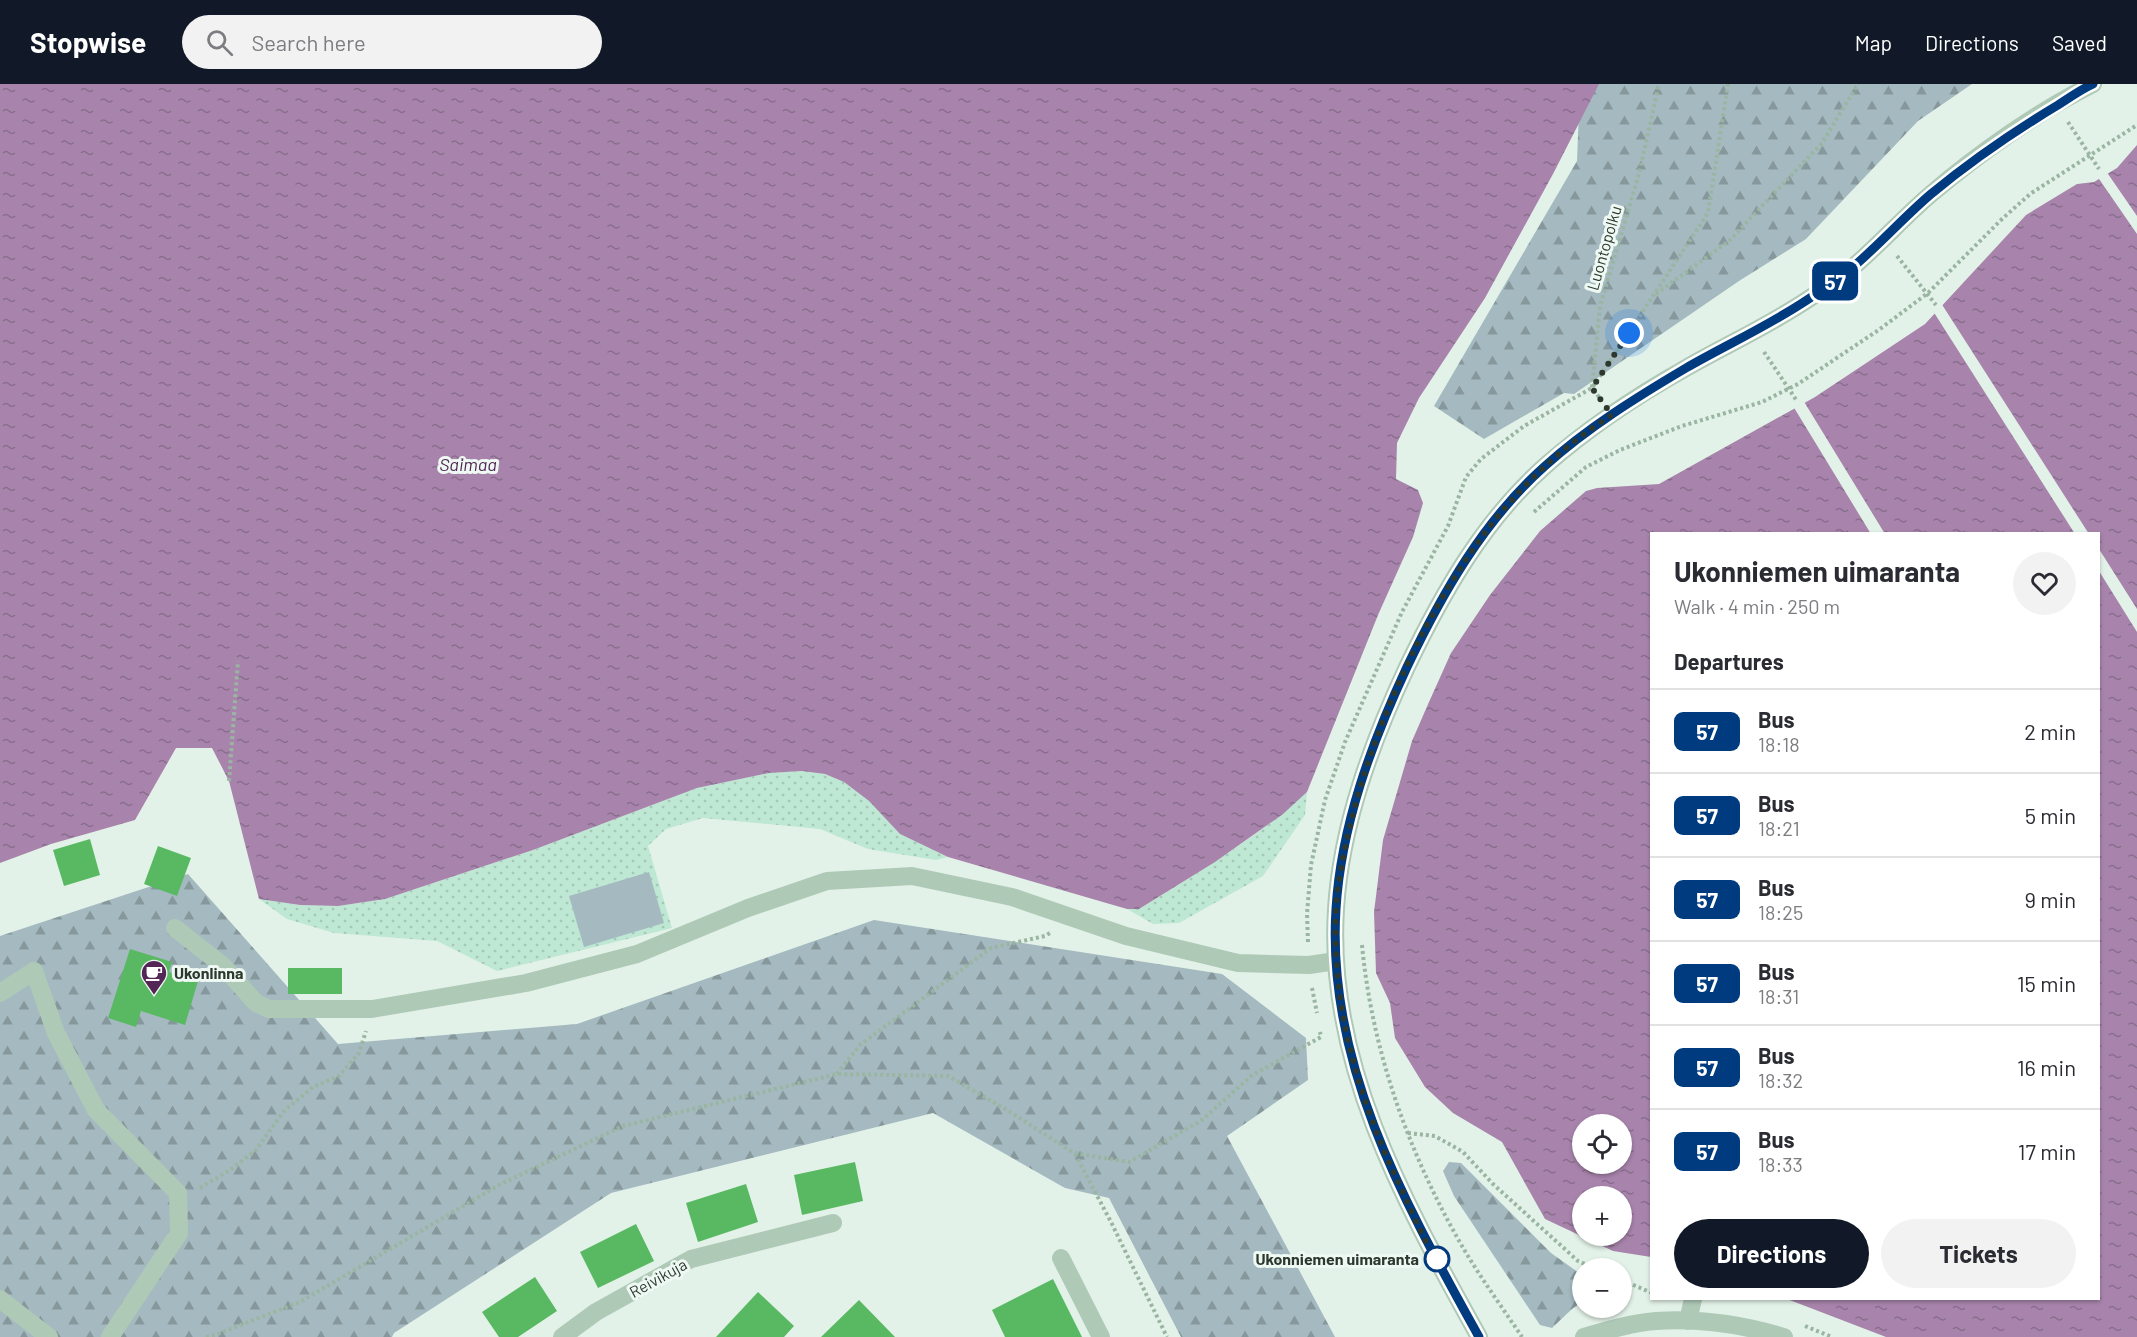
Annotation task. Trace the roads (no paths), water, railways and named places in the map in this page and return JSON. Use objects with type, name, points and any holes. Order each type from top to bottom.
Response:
[{"type":"street","points":[[1479,1337],[1424,1236],[1394,1174],[1364,1101],[1345,1031],[1336,961],[1336,909],[1341,867],[1352,816],[1371,751],[1432,615],[1485,532],[1510,501],[1550,461],[1585,433],[1685,369],[1752,334],[1808,300],[1851,269],[1928,197],[1978,156],[2093,84]]},
{"type":"street","points":[[175,928],[222,965],[256,1003],[269,1009],[372,1009],[526,983],[637,954],[748,908],[827,881],[912,876],[1012,897],[1126,936],[1238,963],[1309,965],[1336,961]]},
{"type":"street","points":[[0,993],[34,971],[56,1033],[96,1110],[178,1192],[178,1233],[110,1337]]},
{"type":"street","name":"Reivikuja","points":[[562,1337],[596,1312],[691,1259],[833,1223]]},
{"type":"street","points":[[1061,1258],[1101,1337]]},
{"type":"street","points":[[0,1299],[49,1337]]},
{"type":"street","points":[[1688,1321],[1693,1300]]},
{"type":"street","points":[[1584,1337],[1613,1328],[1655,1321],[1688,1321],[1738,1327],[1784,1337]]},
{"type":"water","name":"Saimaa","points":[[0,84],[1599,84],[1485,298],[1419,398],[1397,443],[1396,479],[1418,490],[1423,503],[1413,537],[1378,615],[1307,792],[1283,814],[1215,862],[1139,909],[1127,909],[948,857],[900,834],[869,801],[844,782],[825,774],[802,771],[769,773],[697,788],[533,850],[385,899],[338,906],[300,905],[259,899],[229,781],[212,748],[176,748],[135,820],[51,844],[0,863]]},
{"type":"water","points":[[2137,145],[2137,1337],[1886,1337],[1790,1300],[2100,1300],[2100,532],[1650,532],[1650,1257],[1613,1251],[1602,1246],[1632,1246],[1632,1186],[1572,1186],[1572,1232],[1545,1219],[1502,1142],[1453,1113],[1425,1087],[1395,1038],[1390,1003],[1376,973],[1374,912],[1383,840],[1412,741],[1451,653],[1490,595],[1540,531],[1586,491],[1597,488],[1659,484],[1815,397],[1925,324],[2026,215],[2077,184],[2094,182],[2117,168]]},
{"type":"place","name":"Ukonlinna","points":[[154,996]]},
{"type":"place","name":"Ukonniemen uimaranta","points":[[1437,1259]]}]
